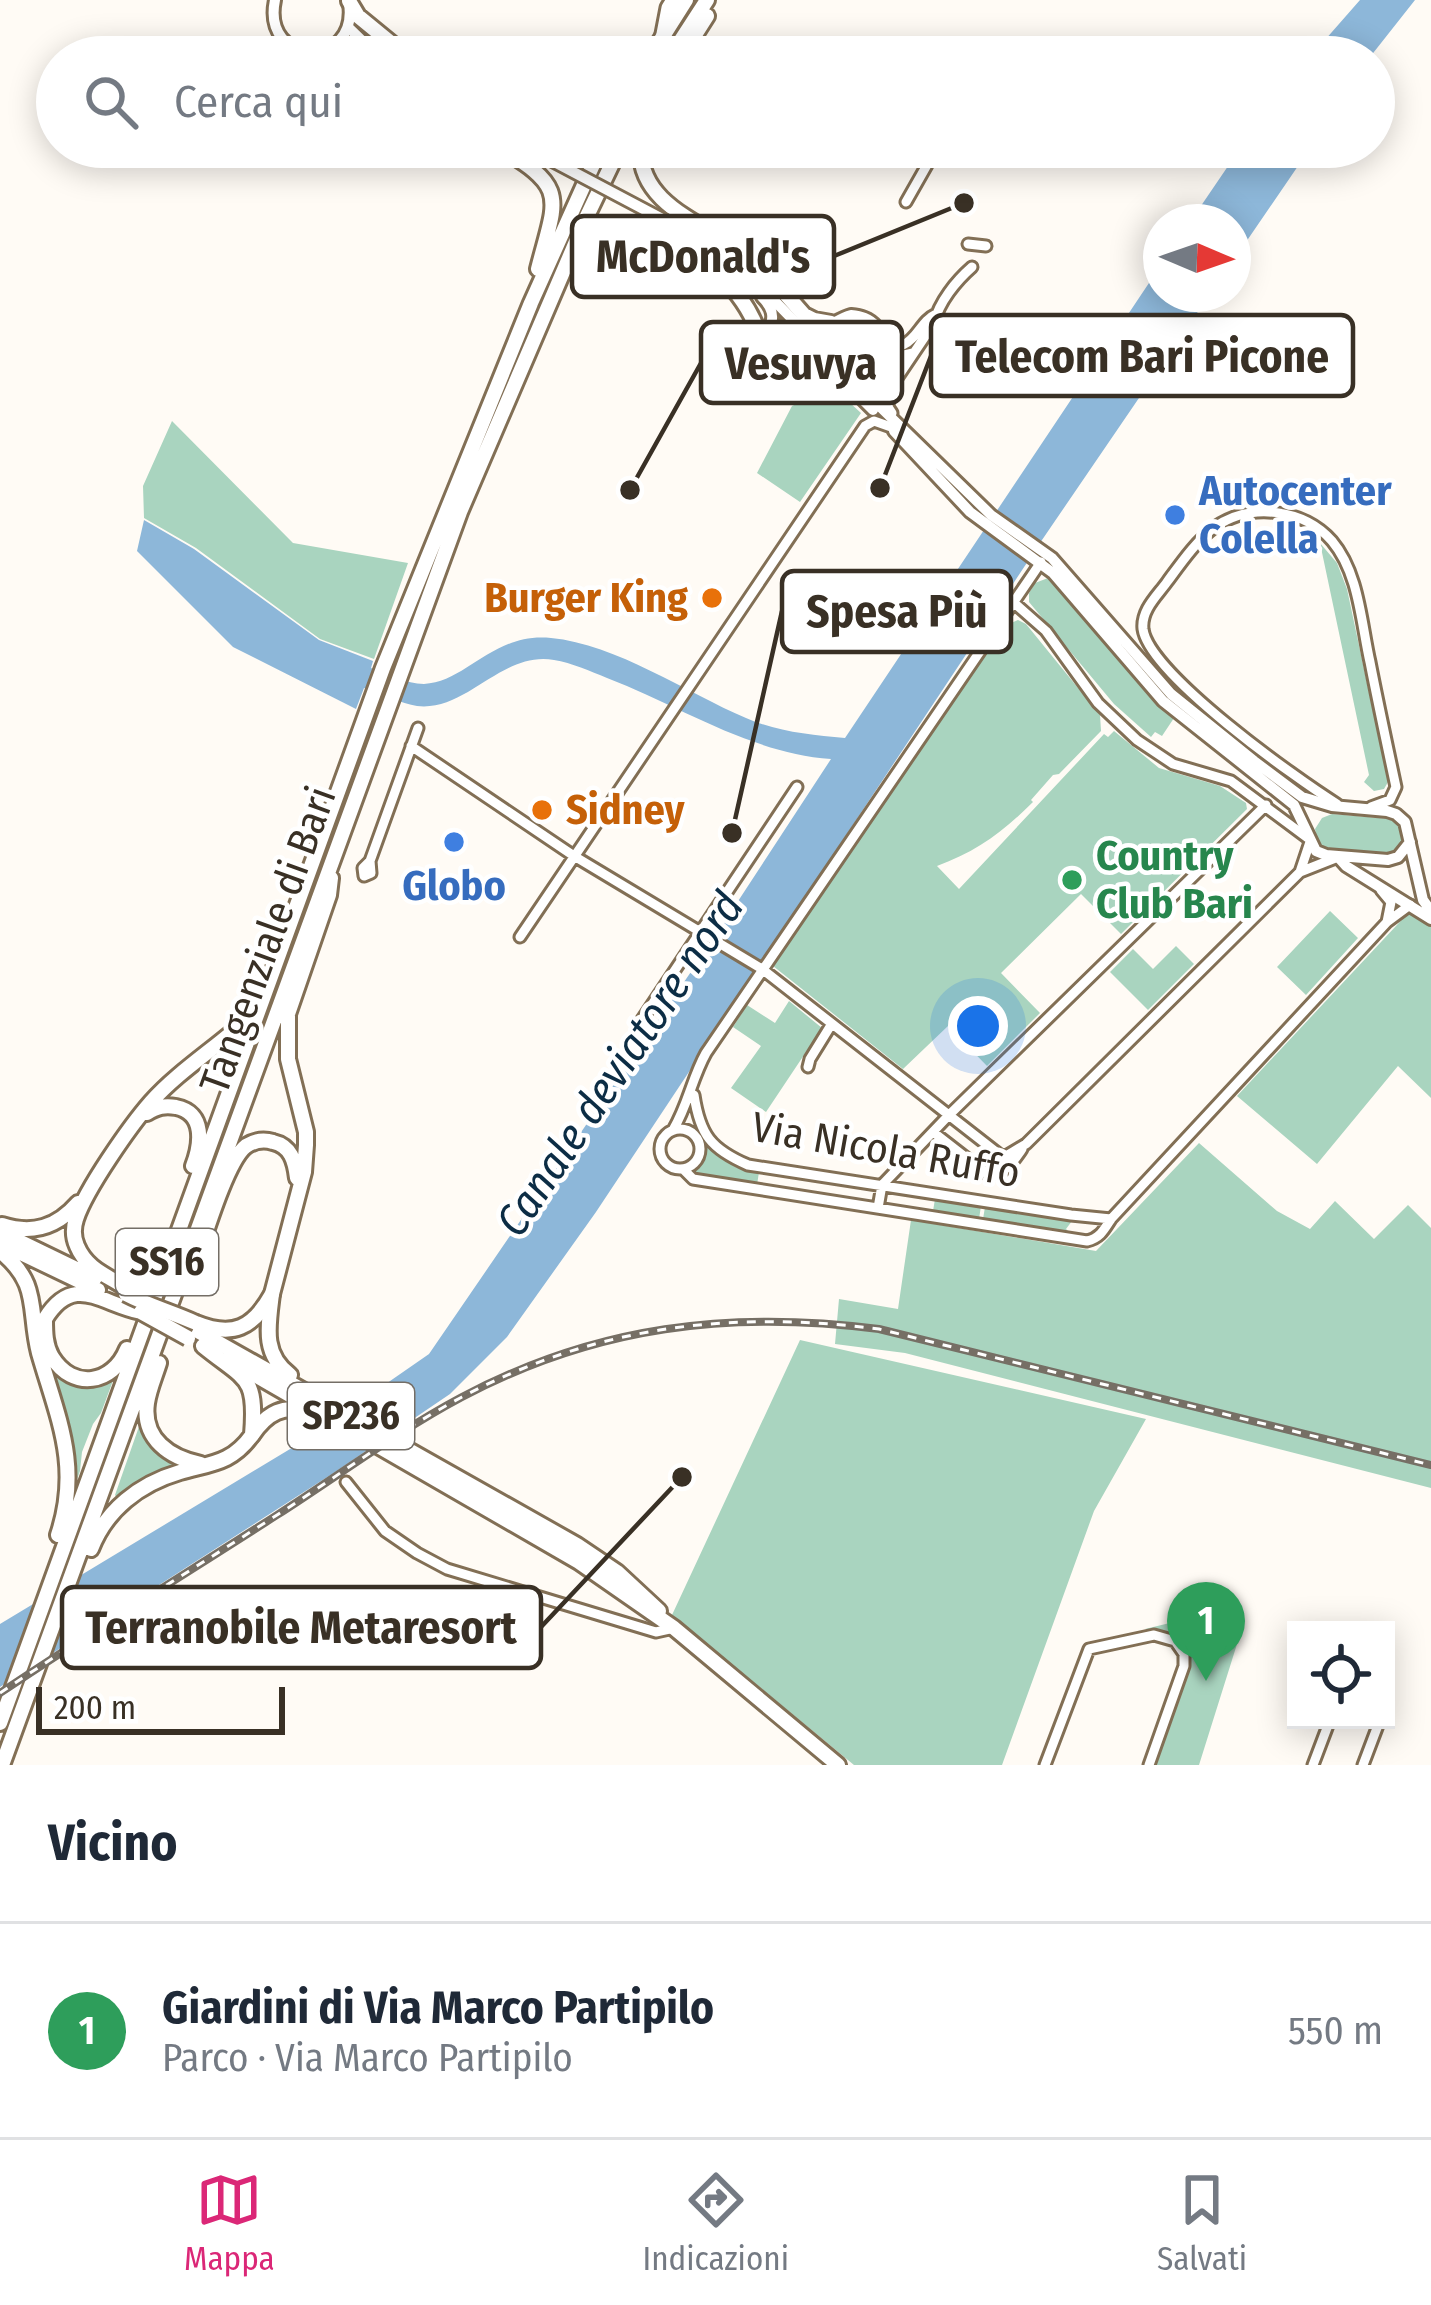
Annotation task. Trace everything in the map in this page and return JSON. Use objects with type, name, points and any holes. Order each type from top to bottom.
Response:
[{"type":"highway","points":[[664,34],[674,0]]},
{"type":"main road","points":[[664,34],[686,0]]},
{"type":"main road","points":[[685,36],[711,0]]},
{"type":"main road","points":[[694,36],[711,0]]},
{"type":"main road","points":[[348,1],[382,36]]},
{"type":"main road","points":[[531,303],[555,207],[553,192],[532,168]]},
{"type":"main road","name":"Tangenziale di Bari","points":[[3,1715],[383,668],[531,303],[592,168]]},
{"type":"main road","name":"Tangenziale di Bari","points":[[78,1571],[460,512],[611,168]]},
{"type":"main road","points":[[643,168],[654,191],[668,204],[749,257],[804,315],[831,323]]},
{"type":"main road","points":[[550,303],[568,282],[591,240],[617,227],[645,228],[684,246],[733,285],[764,336]]},
{"type":"main road","points":[[335,852],[329,895],[288,1014],[288,1059],[306,1132],[304,1172],[272,1294],[267,1339],[281,1368],[417,1448],[429,1468]]},
{"type":"main road","points":[[146,1311],[128,1287],[87,1263],[77,1246],[76,1219],[150,1103],[245,1020],[263,976],[282,947]]},
{"type":"main road","points":[[138,1120],[154,1108],[173,1106],[190,1112],[198,1126],[198,1152],[172,1225],[170,1253]]},
{"type":"main road","points":[[173,1299],[190,1280],[230,1168],[246,1147],[268,1140],[289,1151],[295,1162],[297,1191]]},
{"type":"main road","points":[[0,1228],[44,1228],[66,1217],[90,1191]]},
{"type":"main road","points":[[0,1228],[146,1311]]},
{"type":"main road","points":[[0,1247],[124,1298]]},
{"type":"main road","points":[[0,1247],[32,1297],[38,1348],[65,1446],[68,1506],[55,1544],[52,1577]]},
{"type":"main road","points":[[146,1311],[122,1363],[102,1377],[68,1373],[47,1346],[45,1319],[52,1307],[73,1294],[94,1294],[120,1308],[165,1309],[193,1330],[225,1331],[242,1328],[263,1310],[272,1294]]},
{"type":"main road","name":"SP236","points":[[193,1330],[203,1346],[269,1377]]},
{"type":"main road","name":"SP236","points":[[193,1330],[429,1468],[604,1563],[674,1628]]},
{"type":"main road","points":[[158,1341],[159,1365],[148,1397],[148,1424],[168,1453],[206,1465]]},
{"type":"main road","points":[[203,1346],[244,1377],[253,1392],[252,1435]]},
{"type":"main road","points":[[2,1765],[47,1644],[67,1616],[78,1571],[106,1520],[126,1499],[167,1476],[218,1464],[235,1454],[272,1413],[292,1408],[304,1410],[405,1467],[429,1468]]},
{"type":"main road","name":"SP236","points":[[429,1468],[674,1628]]},
{"type":"main road","points":[[674,1628],[838,1765]]},
{"type":"street","points":[[275,0],[274,22],[282,36]]},
{"type":"street","points":[[341,36],[351,14],[348,1]]},
{"type":"street","points":[[348,27],[356,36]]},
{"type":"street","points":[[566,168],[685,231],[754,280],[800,326]]},
{"type":"street","points":[[905,202],[925,168]]},
{"type":"street","points":[[968,244],[986,246]]},
{"type":"street","points":[[716,253],[772,308],[772,324],[754,359],[760,377],[772,388],[794,392],[826,375],[854,376],[914,353]]},
{"type":"street","points":[[972,267],[936,314],[887,398],[888,407],[988,519],[1039,556],[1163,701],[1294,805],[1316,851],[1388,860],[1398,857],[1411,842]]},
{"type":"street","points":[[764,336],[787,326],[819,330],[851,315],[865,317],[881,337],[903,345],[936,314]]},
{"type":"street","points":[[881,337],[867,386],[870,397],[915,440]]},
{"type":"street","points":[[826,375],[847,384],[970,512],[988,519]]},
{"type":"street","points":[[520,938],[865,426],[874,421],[891,428]]},
{"type":"street","points":[[1337,806],[1196,698],[1153,652],[1143,630],[1145,611],[1189,553],[1216,526],[1244,514],[1275,512],[1303,518],[1331,541],[1352,574],[1396,787],[1390,800],[1364,808]]},
{"type":"street","points":[[673,1130],[702,1136],[695,1163],[683,1169],[671,1167],[661,1157],[660,1144],[673,1130],[706,1053],[1039,556]]},
{"type":"street","points":[[1039,556],[1052,558],[1171,694],[1287,787],[1302,797],[1396,814],[1405,822],[1423,900],[1431,915]]},
{"type":"street","points":[[1012,601],[1046,632],[1098,703],[1137,740],[1173,764],[1231,781],[1308,837]]},
{"type":"street","points":[[370,861],[418,728]]},
{"type":"street","points":[[411,746],[574,856],[762,969],[1000,1156],[1026,1144]]},
{"type":"street","points":[[637,1027],[705,934],[797,787]]},
{"type":"street","points":[[878,1208],[883,1185],[948,1116],[1266,805]]},
{"type":"street","points":[[1300,872],[1312,818],[1320,809],[1337,806]]},
{"type":"street","points":[[933,1132],[987,1174],[1000,1173],[1300,872],[1338,857]]},
{"type":"street","points":[[1338,857],[1431,915]]},
{"type":"street","points":[[1374,881],[1391,902],[1387,922]]},
{"type":"street","name":"Via Nicola Ruffo","points":[[683,1169],[693,1179],[1087,1241],[1101,1234],[1387,922],[1410,905]]},
{"type":"street","points":[[808,1066],[831,1025]]},
{"type":"street","name":"Via Nicola Ruffo","points":[[693,1089],[702,1136],[723,1154],[767,1169],[1111,1219]]},
{"type":"street","points":[[763,1190],[767,1169]]},
{"type":"street","points":[[346,1482],[385,1531],[432,1561],[466,1576],[656,1632],[674,1628]]},
{"type":"street","points":[[617,1620],[628,1616],[628,1597]]},
{"type":"street","points":[[1045,1765],[1089,1649],[1154,1635],[1175,1642],[1184,1654],[1184,1666],[1149,1765]]},
{"type":"street","points":[[1313,1765],[1327,1729]]},
{"type":"street","points":[[1363,1765],[1377,1729]]},
{"type":"green space","points":[[905,359],[883,404],[872,392],[872,377],[885,365]]},
{"type":"green space","points":[[835,389],[861,413],[800,502],[757,473],[792,406]]},
{"type":"green space","points":[[172,421],[293,543],[408,563],[374,659],[320,639],[196,548],[144,518],[143,486]]},
{"type":"green space","points":[[1320,543],[1337,563],[1347,589],[1388,782],[1384,789],[1374,791],[1364,782],[1369,775]]},
{"type":"green space","points":[[1048,578],[1174,718],[1162,736],[1155,732],[1151,737],[1114,704],[1029,602],[1035,583]]},
{"type":"green space","points":[[1018,620],[1100,715],[1101,731],[1011,823],[977,848],[937,866],[959,889],[1104,734],[1108,737],[1114,731],[1159,768],[1220,786],[1246,803],[1247,809],[1121,934],[1081,894],[1001,973],[1040,1013],[987,1066],[948,1026],[903,1069],[773,966],[963,683],[1004,626]]},
{"type":"green space","points":[[1332,814],[1392,819],[1403,831],[1402,845],[1388,855],[1327,851],[1318,844],[1315,829],[1322,818]]},
{"type":"green space","points":[[1330,911],[1358,938],[1306,995],[1277,967]]},
{"type":"green space","points":[[1410,911],[1431,926],[1431,1098],[1398,1066],[1317,1164],[1237,1096]]},
{"type":"green space","points":[[1176,946],[1194,964],[1148,1010],[1110,972],[1133,949],[1153,969]]},
{"type":"green space","points":[[789,1001],[822,1028],[766,1112],[731,1088],[761,1046],[733,1027],[747,1005],[775,1023]]},
{"type":"green space","points":[[1199,1143],[1277,1211],[1310,1229],[1335,1201],[1374,1239],[1408,1205],[1431,1228],[1431,1488],[905,1353],[835,1344],[839,1299],[898,1309],[911,1220],[1096,1251]]},
{"type":"green space","points":[[705,1144],[734,1165],[759,1172],[757,1185],[694,1175],[691,1172],[702,1160]]},
{"type":"green space","points":[[935,1199],[981,1206],[979,1219],[933,1211]]},
{"type":"green space","points":[[985,1207],[1072,1221],[1066,1229],[1070,1233],[983,1219]]},
{"type":"green space","points":[[800,1340],[1146,1419],[1094,1511],[1002,1765],[854,1765],[672,1615]]},
{"type":"green space","points":[[47,1356],[78,1376],[114,1378],[82,1452],[74,1488]]},
{"type":"green space","points":[[142,1418],[164,1456],[177,1467],[117,1498],[115,1495]]},
{"type":"green space","points":[[1178,1621],[1243,1625],[1199,1765],[1155,1765],[1191,1661],[1186,1645],[1176,1635],[1145,1629]]},
{"type":"water","points":[[1360,0],[1415,0],[1387,36],[1328,36]]},
{"type":"water","points":[[1227,168],[1297,168],[1251,235],[1251,204],[1202,204]]},
{"type":"water","points":[[1143,292],[1143,312],[1198,312],[596,1212],[507,1337],[450,1394],[0,1687],[0,1624],[305,1440],[429,1354],[831,759],[744,738],[554,660],[517,664],[435,705],[411,705],[364,688],[356,709],[233,647],[137,551],[144,520],[194,549],[319,640],[373,661],[371,668],[404,681],[439,681],[513,642],[551,638],[626,659],[758,723],[845,738]]},
{"type":"railway","points":[[0,1693],[462,1397],[563,1354],[665,1329],[770,1322],[879,1329],[1431,1465]]},
{"type":"place","name":"McDonald's","points":[[964,203]]},
{"type":"place","name":"Telecom Bari Picone","points":[[880,488]]},
{"type":"place","name":"Vesuvya","points":[[630,490]]},
{"type":"place","name":"Autocenter Colella","points":[[1175,515]]},
{"type":"place","name":"Burger King","points":[[712,598]]},
{"type":"place","name":"Sidney","points":[[542,810]]},
{"type":"place","name":"Spesa Più","points":[[732,833]]},
{"type":"place","name":"Globo","points":[[454,842]]},
{"type":"place","name":"Country Club Bari","points":[[1072,880]]},
{"type":"place","name":"Terranobile Metaresort","points":[[682,1477]]},
{"type":"place","name":"Giardini di Via Marco Partipilo","points":[[1206,1681]]},
{"type":"water label","name":"Canale deviatore nord","points":[[620,1064]]}]
